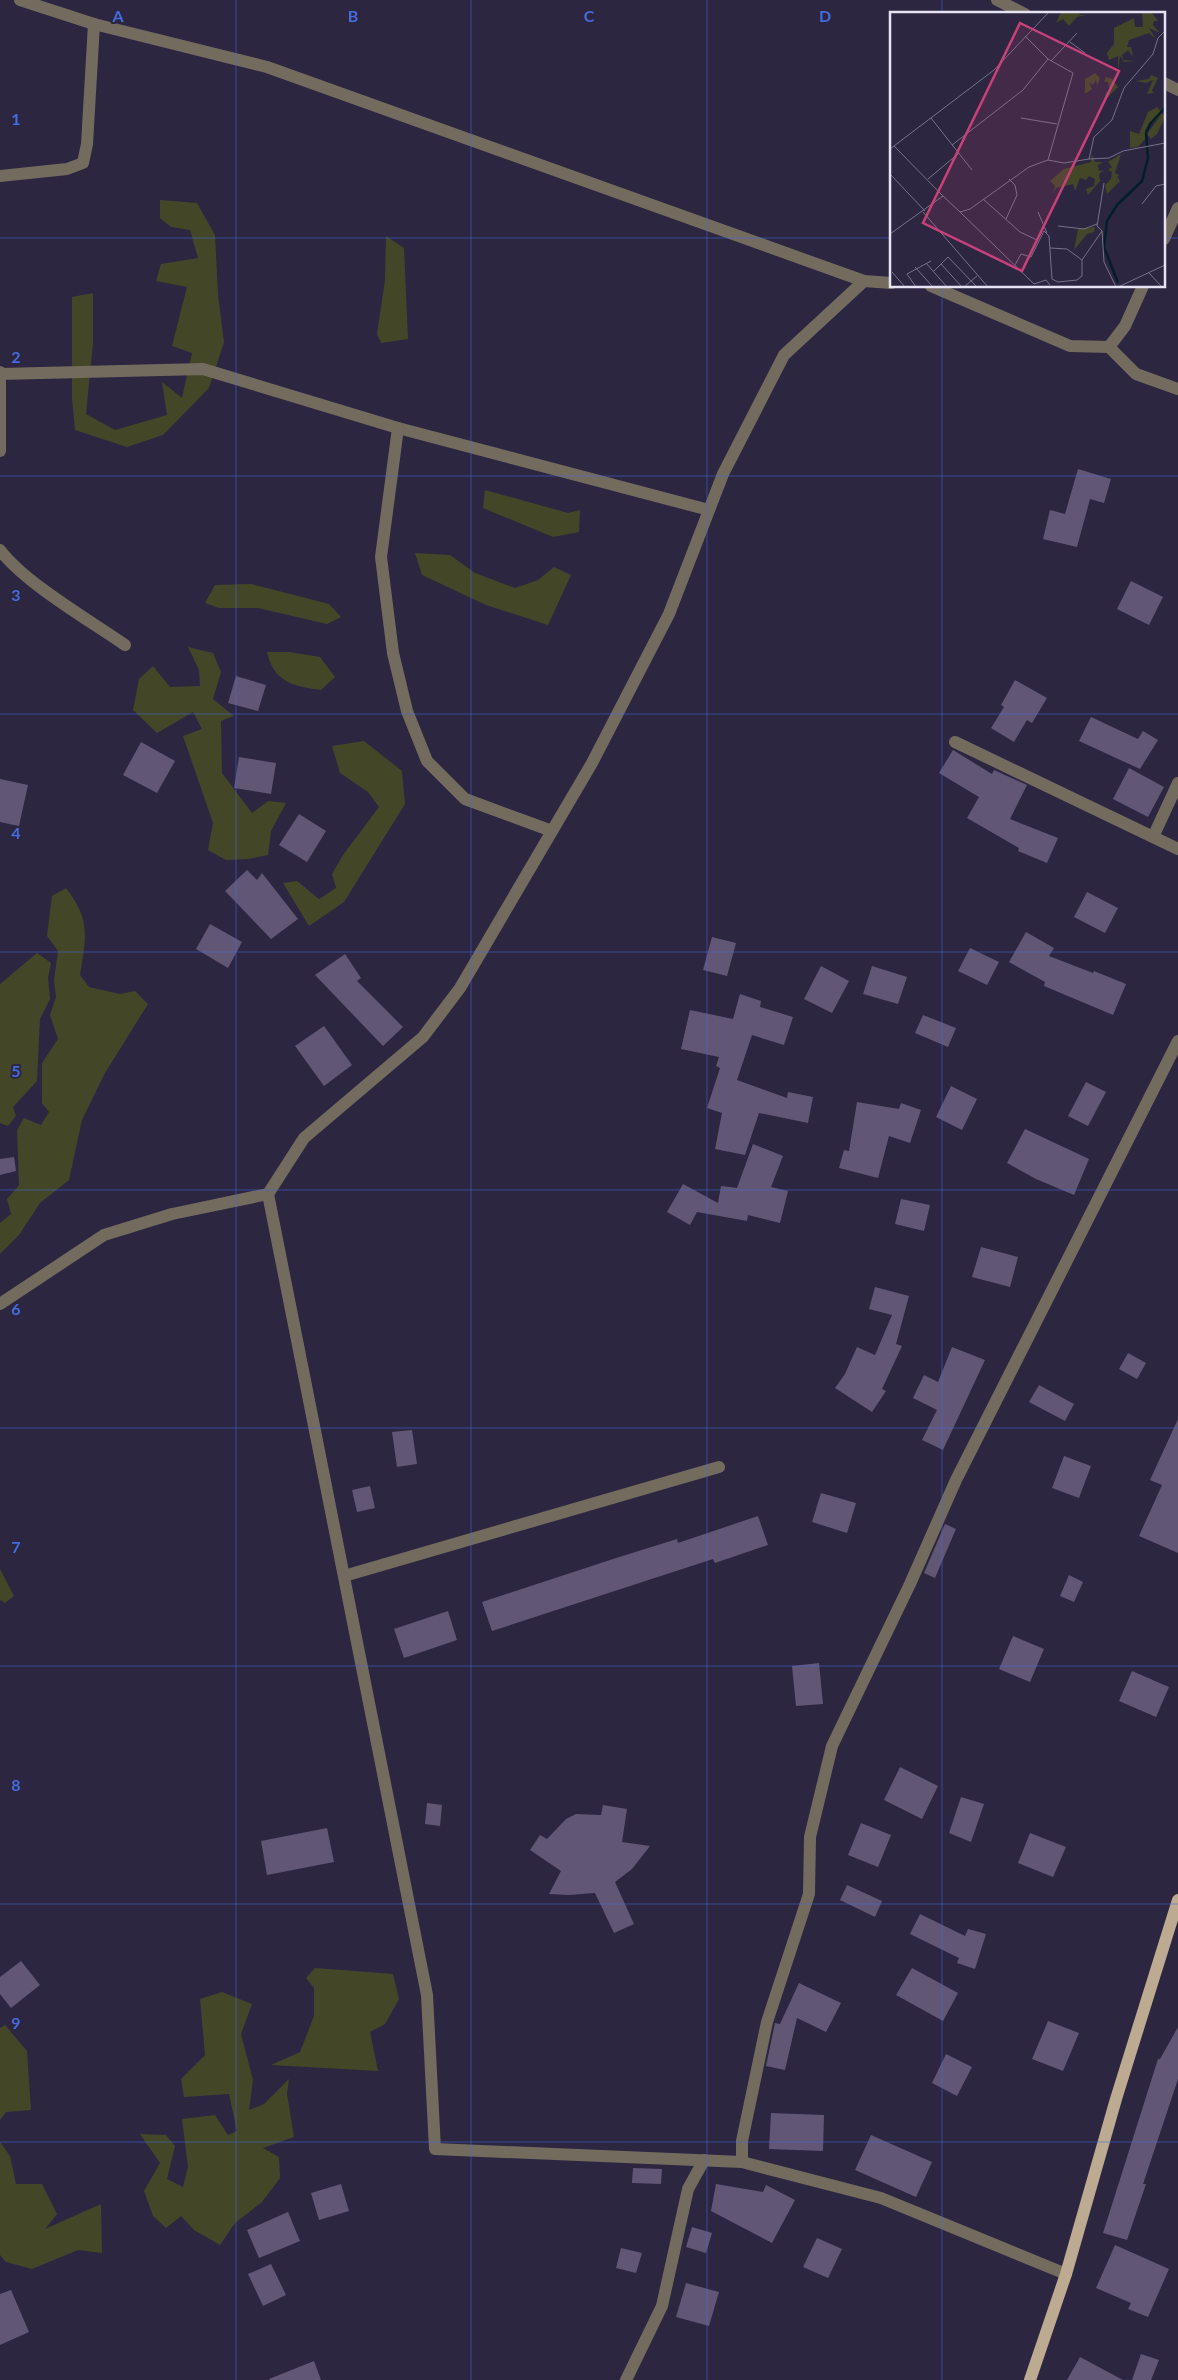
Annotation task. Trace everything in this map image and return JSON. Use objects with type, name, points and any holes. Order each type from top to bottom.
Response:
[{"type":"main road","points":[[1030,2380],[1066,2274],[1116,2099],[1178,1900]]},
{"type":"street","points":[[20,0],[94,24],[267,67],[864,281],[890,283]]},
{"type":"street","points":[[997,0],[1021,12]]},
{"type":"street","points":[[0,176],[68,169],[83,163],[87,144],[94,24]]},
{"type":"street","points":[[1166,84],[1178,90]]},
{"type":"street","points":[[1166,234],[1178,208]]},
{"type":"street","points":[[864,281],[784,355],[723,474],[669,614],[592,763],[460,988],[423,1037],[304,1138],[268,1194],[427,1996],[435,2149],[742,2162],[881,2198],[1066,2274]]},
{"type":"street","points":[[936,288],[1070,346],[1109,347],[1136,374],[1178,389]]},
{"type":"street","points":[[1109,347],[1125,326],[1142,288]]},
{"type":"street","points":[[0,452],[0,373],[203,369],[398,428],[709,510]]},
{"type":"street","points":[[398,428],[381,557],[393,653],[407,711],[427,762],[465,799],[552,831]]},
{"type":"street","points":[[0,550],[8,560],[41,586],[125,645]]},
{"type":"street","points":[[955,742],[1178,849]]},
{"type":"street","points":[[1153,837],[1178,783]]},
{"type":"street","points":[[742,2162],[742,2141],[767,2022],[810,1894],[810,1837],[832,1746],[910,1584],[956,1480],[1178,1041]]},
{"type":"street","points":[[0,1304],[104,1235],[172,1214],[268,1194]]},
{"type":"street","points":[[344,1576],[718,1468]]},
{"type":"street","points":[[626,2380],[662,2306],[688,2189],[704,2160]]},
{"type":"green space","points":[[160,200],[197,203],[215,235],[218,294],[224,342],[209,388],[163,435],[127,447],[75,430],[72,399],[72,297],[93,293],[93,343],[86,414],[115,430],[167,415],[162,382],[182,398],[192,353],[172,346],[187,287],[156,281],[161,264],[198,258],[190,230],[171,227],[160,218]]},
{"type":"green space","points":[[386,236],[404,248],[408,339],[381,343],[377,334],[385,280]]},
{"type":"green space","points":[[485,490],[568,513],[580,510],[579,532],[553,537],[483,508]]},
{"type":"green space","points":[[415,553],[450,555],[475,573],[515,588],[538,580],[554,567],[571,575],[548,625],[486,605],[422,575]]},
{"type":"green space","points":[[251,584],[329,604],[341,617],[327,624],[258,608],[219,608],[205,603],[215,585]]},
{"type":"green space","points":[[188,647],[213,653],[221,672],[213,699],[234,716],[221,721],[222,773],[252,813],[268,801],[286,803],[271,831],[268,855],[248,859],[226,860],[208,850],[213,823],[183,736],[202,729],[193,712],[157,733],[133,710],[139,679],[153,666],[170,687],[200,686],[199,670]]},
{"type":"green space","points":[[267,652],[289,652],[320,657],[335,677],[321,690],[302,687],[280,677],[270,662]]},
{"type":"green space","points":[[364,741],[402,771],[405,804],[344,902],[309,926],[283,883],[297,881],[319,899],[336,888],[332,874],[343,855],[379,807],[368,792],[340,773],[332,746]]},
{"type":"green space","points":[[66,888],[80,910],[85,929],[80,975],[89,987],[120,994],[135,991],[148,1004],[105,1073],[82,1120],[69,1180],[40,1203],[19,1235],[0,1254],[0,1223],[11,1214],[7,1199],[19,1185],[17,1130],[24,1118],[41,1125],[49,1112],[42,1103],[42,1063],[58,1039],[50,1015],[56,997],[54,980],[58,951],[47,936],[52,896]]},
{"type":"green space","points":[[37,953],[51,963],[48,978],[50,999],[40,1019],[37,1081],[13,1107],[16,1116],[8,1126],[0,1123],[0,984]]},
{"type":"green space","points":[[0,1569],[14,1596],[5,1603],[0,1600]]},
{"type":"green space","points":[[315,1968],[393,1974],[399,1999],[385,2024],[370,2032],[378,2071],[271,2065],[300,2052],[314,2016],[314,1988],[306,1978]]},
{"type":"green space","points":[[222,1992],[252,2004],[241,2034],[253,2080],[249,2110],[264,2104],[289,2079],[287,2094],[294,2137],[263,2148],[279,2157],[280,2178],[262,2202],[235,2223],[220,2245],[194,2230],[181,2216],[166,2228],[153,2216],[144,2191],[160,2163],[140,2134],[166,2135],[175,2146],[167,2179],[183,2187],[188,2167],[182,2119],[215,2115],[228,2135],[237,2131],[229,2094],[184,2097],[181,2079],[205,2055],[200,1999]]},
{"type":"green space","points":[[5,2025],[27,2051],[31,2110],[6,2112],[0,2120],[0,2028]]},
{"type":"green space","points":[[0,2142],[10,2156],[16,2184],[42,2184],[57,2214],[45,2229],[101,2204],[102,2253],[78,2250],[32,2269],[6,2262],[0,2255]]},
{"type":"building","points":[[1078,469],[1111,479],[1104,503],[1090,499],[1077,547],[1043,539],[1050,510],[1065,514]]},
{"type":"building","points":[[1131,581],[1163,597],[1149,625],[1117,609]]},
{"type":"building","points":[[236,676],[266,685],[258,711],[228,703]]},
{"type":"building","points":[[1015,680],[1047,698],[1032,723],[1027,720],[1014,742],[991,728],[1004,707],[1001,705]]},
{"type":"building","points":[[1091,717],[1138,739],[1143,731],[1158,740],[1140,769],[1079,741]]},
{"type":"building","points":[[141,742],[175,761],[157,793],[123,775]]},
{"type":"building","points":[[953,750],[992,774],[994,770],[1027,785],[1010,819],[1058,838],[1047,863],[1018,851],[1019,848],[967,818],[979,797],[939,773]]},
{"type":"building","points":[[239,757],[276,763],[271,794],[234,788]]},
{"type":"building","points":[[1129,768],[1164,787],[1148,817],[1113,799]]},
{"type":"building","points":[[0,779],[28,785],[19,826],[0,822]]},
{"type":"building","points":[[299,814],[326,831],[307,862],[279,845]]},
{"type":"building","points":[[247,870],[257,880],[262,873],[298,919],[271,939],[225,891]]},
{"type":"building","points":[[1087,892],[1118,908],[1105,933],[1074,917]]},
{"type":"building","points":[[210,924],[242,942],[228,968],[196,949]]},
{"type":"building","points":[[1026,932],[1054,948],[1049,956],[1126,984],[1113,1015],[1044,986],[1045,982],[1009,962]]},
{"type":"building","points":[[712,937],[736,943],[727,976],[703,970]]},
{"type":"building","points":[[970,948],[999,962],[987,985],[958,971]]},
{"type":"building","points":[[345,954],[361,978],[357,981],[403,1027],[383,1046],[315,975]]},
{"type":"building","points":[[821,966],[849,981],[832,1013],[804,999]]},
{"type":"building","points":[[872,966],[907,977],[898,1004],[863,994]]},
{"type":"building","points":[[740,994],[761,1001],[760,1007],[793,1017],[784,1045],[752,1035],[737,1080],[787,1098],[788,1092],[813,1097],[808,1123],[759,1113],[745,1155],[715,1149],[722,1113],[707,1108],[720,1068],[716,1066],[719,1057],[681,1049],[690,1010],[733,1019]]},
{"type":"building","points":[[923,1015],[956,1028],[948,1047],[915,1033]]},
{"type":"building","points":[[324,1026],[352,1065],[324,1086],[295,1046]]},
{"type":"building","points":[[1086,1082],[1106,1092],[1088,1126],[1068,1116]]},
{"type":"building","points":[[951,1086],[977,1099],[962,1130],[936,1117]]},
{"type":"building","points":[[857,1102],[899,1109],[901,1103],[921,1110],[910,1143],[889,1136],[878,1178],[839,1168],[844,1150],[849,1151]]},
{"type":"building","points":[[1025,1129],[1089,1159],[1074,1195],[1036,1179],[1007,1163]]},
{"type":"building","points":[[753,1144],[783,1156],[771,1187],[788,1191],[780,1223],[748,1215],[747,1221],[697,1212],[690,1225],[667,1212],[683,1184],[718,1203],[721,1186],[737,1188]]},
{"type":"building","points":[[14,1157],[16,1171],[0,1175],[0,1159]]},
{"type":"building","points":[[901,1199],[930,1205],[924,1231],[895,1224]]},
{"type":"building","points":[[981,1247],[1018,1257],[1010,1287],[972,1277]]},
{"type":"building","points":[[875,1287],[909,1296],[896,1344],[902,1346],[882,1389],[886,1391],[872,1412],[835,1388],[845,1374],[857,1347],[875,1355],[892,1315],[869,1309]]},
{"type":"building","points":[[952,1347],[985,1360],[943,1450],[922,1440],[937,1410],[913,1398],[924,1375],[938,1382]]},
{"type":"building","points":[[1128,1353],[1146,1363],[1137,1379],[1119,1369]]},
{"type":"building","points":[[1039,1385],[1074,1404],[1065,1421],[1029,1402]]},
{"type":"building","points":[[1178,1419],[1178,1553],[1139,1536],[1162,1485],[1150,1480]]},
{"type":"building","points":[[412,1430],[417,1464],[397,1467],[392,1432]]},
{"type":"building","points":[[1064,1456],[1091,1466],[1079,1498],[1052,1488]]},
{"type":"building","points":[[370,1486],[375,1508],[357,1512],[352,1490]]},
{"type":"building","points":[[821,1493],[856,1503],[847,1533],[812,1522]]},
{"type":"building","points":[[758,1516],[768,1545],[715,1563],[713,1559],[492,1631],[482,1602],[677,1539],[678,1543]]},
{"type":"building","points":[[945,1524],[956,1529],[935,1578],[924,1573]]},
{"type":"building","points":[[1069,1575],[1083,1582],[1074,1602],[1060,1596]]},
{"type":"building","points":[[448,1611],[457,1640],[404,1658],[394,1629]]},
{"type":"building","points":[[1013,1636],[1044,1649],[1030,1682],[999,1669]]},
{"type":"building","points":[[819,1663],[823,1704],[796,1706],[792,1666]]},
{"type":"building","points":[[1132,1671],[1169,1687],[1156,1717],[1119,1701]]},
{"type":"building","points":[[900,1767],[938,1786],[922,1819],[884,1800]]},
{"type":"building","points":[[961,1797],[984,1804],[971,1842],[949,1833]]},
{"type":"building","points":[[427,1803],[442,1805],[440,1826],[425,1824]]},
{"type":"building","points":[[603,1805],[627,1809],[622,1842],[650,1846],[632,1869],[615,1882],[634,1924],[614,1933],[595,1893],[549,1894],[561,1871],[530,1850],[540,1835],[547,1839],[566,1819],[576,1814],[601,1815]]},
{"type":"building","points":[[861,1823],[891,1835],[878,1867],[848,1855]]},
{"type":"building","points":[[327,1828],[334,1862],[267,1875],[261,1841]]},
{"type":"building","points":[[1030,1833],[1066,1847],[1053,1877],[1018,1863]]},
{"type":"building","points":[[847,1885],[882,1901],[875,1917],[840,1900]]},
{"type":"building","points":[[920,1914],[965,1936],[968,1929],[986,1934],[975,1969],[957,1963],[959,1958],[910,1934]]},
{"type":"building","points":[[21,1961],[40,1985],[11,2008],[0,1994],[0,1977]]},
{"type":"building","points":[[912,1968],[958,1993],[943,2021],[896,1995]]},
{"type":"building","points":[[799,1983],[841,2003],[826,2032],[797,2018],[785,2070],[766,2066],[775,2023],[780,2024]]},
{"type":"building","points":[[1048,2021],[1079,2033],[1063,2071],[1032,2059]]},
{"type":"building","points":[[1178,2027],[1178,2079],[1143,2184],[1146,2184],[1127,2240],[1103,2233],[1158,2059],[1160,2059]]},
{"type":"building","points":[[946,2054],[972,2067],[957,2096],[932,2083]]},
{"type":"building","points":[[771,2113],[824,2115],[823,2151],[769,2149]]},
{"type":"building","points":[[871,2135],[932,2162],[916,2197],[855,2170]]},
{"type":"building","points":[[633,2168],[662,2169],[661,2184],[632,2183]]},
{"type":"building","points":[[341,2184],[349,2211],[319,2220],[311,2193]]},
{"type":"building","points":[[716,2184],[763,2192],[766,2185],[795,2200],[772,2243],[711,2211]]},
{"type":"building","points":[[288,2212],[300,2241],[259,2258],[247,2230]]},
{"type":"building","points":[[692,2227],[712,2233],[706,2253],[686,2247]]},
{"type":"building","points":[[817,2238],[842,2249],[828,2278],[803,2267]]},
{"type":"building","points":[[1115,2245],[1169,2269],[1148,2317],[1128,2309],[1131,2303],[1096,2288]]},
{"type":"building","points":[[621,2248],[642,2253],[636,2273],[616,2268]]},
{"type":"building","points":[[271,2264],[286,2295],[263,2306],[248,2274]]},
{"type":"building","points":[[686,2283],[719,2292],[709,2326],[676,2317]]},
{"type":"building","points":[[11,2290],[29,2332],[0,2345],[0,2294]]},
{"type":"building","points":[[1141,2354],[1159,2360],[1151,2380],[1132,2380]]},
{"type":"building","points":[[1080,2357],[1123,2380],[1067,2380]]},
{"type":"building","points":[[314,2361],[321,2380],[269,2379]]}]
